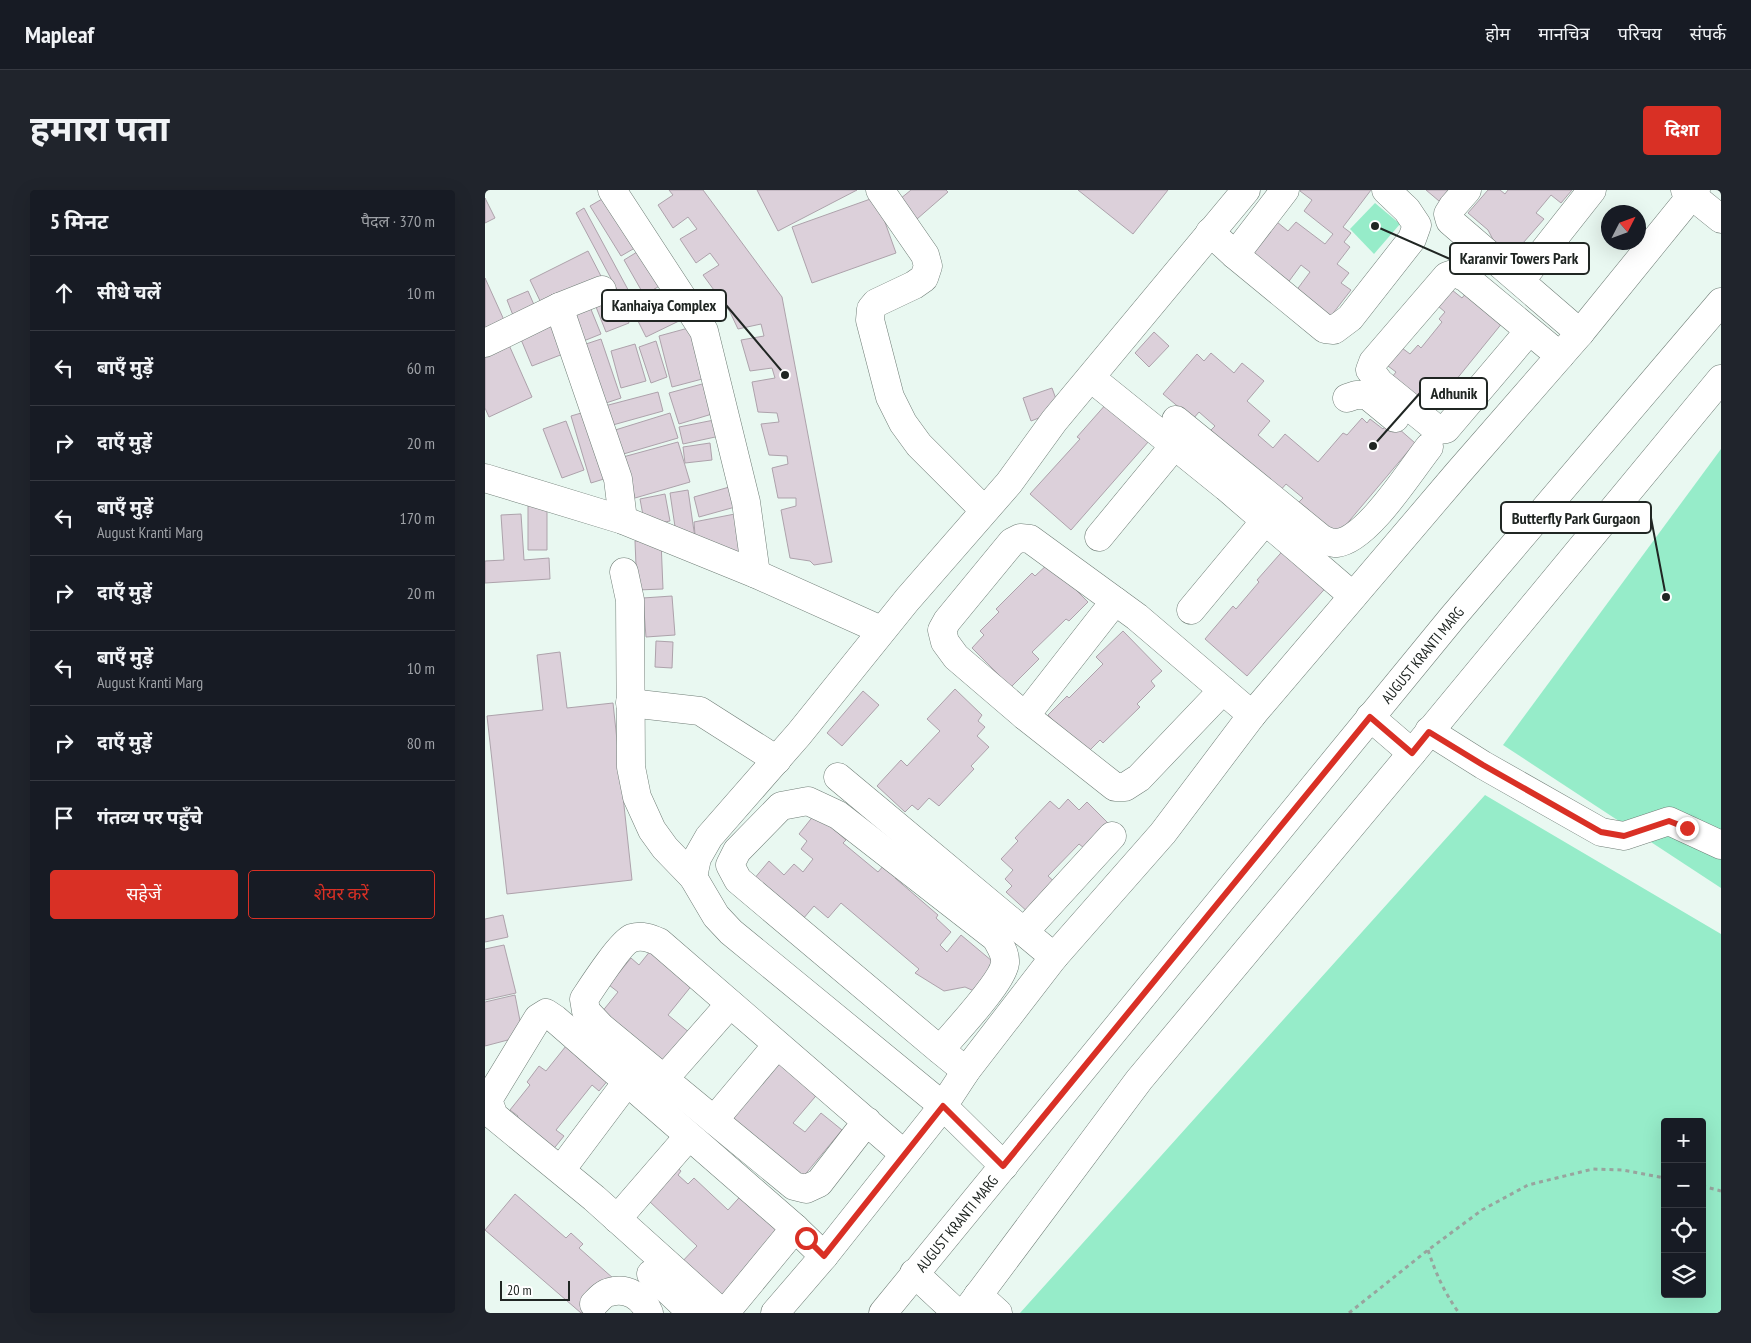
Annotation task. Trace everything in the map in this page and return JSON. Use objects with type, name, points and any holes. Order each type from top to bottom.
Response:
[{"type":"street","points":[[612,190],[704,331],[746,502],[756,574]]},
{"type":"street","points":[[880,190],[925,255],[928,266],[924,278],[914,286],[877,303],[871,309],[870,320],[890,397],[903,422],[919,445],[984,510]]},
{"type":"street","points":[[693,877],[697,858],[709,838],[799,734],[881,630],[1009,483],[1054,421],[1246,190]]},
{"type":"street","points":[[1235,255],[1285,190]]},
{"type":"street","points":[[1210,232],[1325,329],[1334,330],[1350,318],[1412,239],[1417,225],[1407,210],[1386,190]]},
{"type":"street","points":[[1467,190],[1448,214],[1450,220],[1580,333]]},
{"type":"street","points":[[1521,280],[1592,190]]},
{"type":"street","points":[[775,1313],[824,1256],[943,1106],[966,1071],[1054,957],[1163,833],[1251,715],[1580,333],[1691,192],[1721,219]]},
{"type":"street","points":[[1529,332],[1445,428],[1438,430],[1380,383],[1370,370],[1373,362],[1447,276],[1456,273],[1466,278],[1560,356]]},
{"type":"street","points":[[485,343],[559,307],[602,290]]},
{"type":"street","name":"AUGUST KRANTI MARG","points":[[883,1313],[1452,618],[1721,302]]},
{"type":"street","points":[[559,307],[618,479],[623,520]]},
{"type":"street","points":[[1091,378],[1175,433],[1322,539],[1335,544],[1351,539],[1371,523],[1429,447]]},
{"type":"street","points":[[981,1307],[1139,1080],[1721,379]]},
{"type":"street","points":[[1347,398],[1356,395],[1367,395],[1415,433],[1458,473]]},
{"type":"street","points":[[1175,433],[1265,521],[1353,596]]},
{"type":"street","points":[[1099,538],[1175,433]]},
{"type":"street","points":[[485,478],[623,520],[756,574],[881,630]]},
{"type":"street","points":[[1191,610],[1265,521]]},
{"type":"street","points":[[1223,690],[1139,778],[1125,787],[1115,787],[1025,716],[956,657],[945,642],[942,630],[947,621],[1012,542],[1020,538],[1030,539],[1137,617],[1223,690],[1251,715]]},
{"type":"street","points":[[624,572],[630,600],[631,767],[637,798],[652,830],[665,848],[693,877],[716,916],[731,932],[943,1106],[1003,1166]]},
{"type":"street","points":[[1025,716],[1115,602]]},
{"type":"street","points":[[630,703],[700,711],[777,760]]},
{"type":"street","points":[[1370,717],[1412,753]]},
{"type":"street","points":[[1429,732],[1601,832],[1624,836],[1669,821],[1721,845]]},
{"type":"street","points":[[838,777],[1054,957]]},
{"type":"street","points":[[940,1050],[997,981],[1005,966],[1005,956],[997,938],[838,815],[808,801],[781,806],[737,851],[730,865],[738,880],[940,1050],[966,1071]]},
{"type":"street","points":[[1024,932],[1112,836]]},
{"type":"street","points":[[867,1121],[819,1183],[806,1189],[795,1186],[601,1027],[586,1010],[584,999],[631,938],[646,937],[659,942],[867,1121],[904,1154]]},
{"type":"street","points":[[665,1079],[730,1004]]},
{"type":"street","points":[[795,1228],[723,1313],[561,1170],[494,1116],[488,1100],[538,1018],[546,1014],[795,1228],[824,1256]]},
{"type":"street","points":[[714,1120],[777,1044]]},
{"type":"street","points":[[561,1170],[627,1082]]},
{"type":"street","points":[[485,1124],[584,1208],[692,1313]]},
{"type":"street","points":[[617,1219],[688,1137]]},
{"type":"street","points":[[914,1273],[957,1313]]},
{"type":"street","points":[[594,1304],[608,1292],[624,1290],[637,1296],[649,1313]]},
{"type":"path","points":[[1349,1313],[1482,1210],[1528,1185],[1593,1169],[1623,1170],[1661,1177]]},
{"type":"path","points":[[1706,1187],[1721,1191]]},
{"type":"path","points":[[1428,1250],[1437,1277],[1459,1313]]},
{"type":"green space","points":[[1375,203],[1400,224],[1374,254],[1350,229]]},
{"type":"green space","points":[[1721,449],[1721,888],[1503,745]]},
{"type":"green space","points":[[1485,795],[1721,934],[1721,1313],[1020,1313]]},
{"type":"building","points":[[669,190],[703,190],[782,297],[832,562],[814,565],[810,561],[790,558],[781,510],[796,506],[796,498],[778,498],[772,468],[788,464],[787,456],[769,455],[761,424],[779,422],[777,413],[758,412],[752,382],[775,378],[772,368],[750,371],[741,340],[764,336],[761,324],[738,329],[730,312],[703,275],[719,265],[710,253],[696,263],[680,239],[697,229],[688,217],[673,228],[658,205],[673,195]]},
{"type":"building","points":[[757,190],[857,190],[778,231]]},
{"type":"building","points":[[911,190],[946,190],[948,192],[917,219],[900,199]]},
{"type":"building","points":[[1078,190],[1168,190],[1133,234]]},
{"type":"building","points":[[1301,190],[1371,190],[1343,227],[1351,233],[1344,242],[1350,247],[1337,264],[1349,273],[1341,283],[1351,290],[1327,321],[1293,295],[1310,272],[1301,265],[1284,288],[1248,260],[1277,222],[1288,231],[1296,222],[1325,244],[1333,234],[1304,211],[1312,200]]},
{"type":"building","points":[[1426,190],[1449,190],[1439,201]]},
{"type":"building","points":[[1488,190],[1500,190],[1505,194],[1508,190],[1572,190],[1561,203],[1551,195],[1536,213],[1544,219],[1509,259],[1499,251],[1488,230],[1468,213]]},
{"type":"building","points":[[609,195],[640,245],[621,256],[590,206]]},
{"type":"building","points":[[876,197],[896,253],[812,283],[792,227]]},
{"type":"building","points":[[485,198],[495,218],[485,223]]},
{"type":"building","points":[[584,208],[632,297],[623,301],[576,213]]},
{"type":"building","points":[[642,249],[663,284],[644,295],[624,260]]},
{"type":"building","points":[[588,251],[603,280],[544,309],[530,280]]},
{"type":"building","points":[[485,278],[504,320],[485,329]]},
{"type":"building","points":[[665,288],[681,320],[646,337],[630,305]]},
{"type":"building","points":[[1452,290],[1462,298],[1467,292],[1503,322],[1434,407],[1430,404],[1427,408],[1389,381],[1396,372],[1388,366],[1402,348],[1410,354],[1418,345],[1421,348],[1442,322],[1439,319],[1445,312],[1438,306]]},
{"type":"building","points":[[528,291],[538,314],[516,323],[507,300]]},
{"type":"building","points":[[617,293],[629,323],[606,332],[594,302]]},
{"type":"building","points":[[590,307],[601,334],[581,342],[571,314]]},
{"type":"building","points":[[551,324],[563,354],[532,366],[520,337]]},
{"type":"building","points":[[692,327],[706,378],[672,387],[659,336]]},
{"type":"building","points":[[1154,332],[1169,346],[1149,367],[1135,353]]},
{"type":"building","points":[[601,339],[621,398],[594,407],[574,348]]},
{"type":"building","points":[[656,341],[667,377],[651,383],[639,347]]},
{"type":"building","points":[[635,344],[646,381],[621,388],[611,351]]},
{"type":"building","points":[[509,345],[532,397],[489,417],[485,408],[485,356]]},
{"type":"building","points":[[1211,353],[1234,373],[1242,363],[1264,381],[1247,401],[1270,421],[1258,435],[1273,448],[1285,434],[1318,462],[1343,433],[1347,435],[1362,418],[1367,423],[1370,419],[1383,429],[1390,421],[1415,443],[1334,539],[1305,514],[1309,510],[1299,502],[1303,498],[1286,484],[1279,492],[1241,455],[1239,458],[1211,430],[1215,426],[1199,412],[1193,419],[1163,394],[1197,354],[1204,361]]},
{"type":"building","points":[[713,381],[722,411],[679,424],[669,393]]},
{"type":"building","points":[[1052,388],[1060,410],[1031,421],[1023,398]]},
{"type":"building","points":[[658,392],[663,411],[602,428],[597,408]]},
{"type":"building","points":[[1107,403],[1149,441],[1071,530],[1030,494],[1080,439],[1077,437]]},
{"type":"building","points":[[588,411],[607,478],[591,483],[571,416]]},
{"type":"building","points":[[670,413],[678,438],[620,455],[612,431]]},
{"type":"building","points":[[724,418],[729,434],[683,444],[679,427]]},
{"type":"building","points":[[566,421],[584,470],[562,478],[543,429]]},
{"type":"building","points":[[678,442],[690,482],[635,498],[623,457]]},
{"type":"building","points":[[710,443],[712,460],[685,463],[683,447]]},
{"type":"building","points":[[740,484],[746,504],[699,517],[694,497]]},
{"type":"building","points":[[688,490],[695,538],[677,540],[670,493]]},
{"type":"building","points":[[665,494],[670,521],[645,526],[640,499]]},
{"type":"building","points":[[528,502],[547,503],[547,550],[528,550]]},
{"type":"building","points":[[745,512],[752,563],[696,548],[694,522]]},
{"type":"building","points":[[521,514],[524,560],[549,558],[550,579],[485,583],[485,561],[504,560],[501,515]]},
{"type":"building","points":[[635,541],[661,541],[663,589],[637,590]]},
{"type":"building","points":[[1287,546],[1330,583],[1247,676],[1205,639],[1233,606],[1236,609],[1259,582],[1257,580]]},
{"type":"building","points":[[1049,563],[1088,602],[1069,621],[1066,619],[1032,652],[1039,659],[1011,687],[972,648],[984,635],[980,631],[999,612],[996,609],[1032,573],[1035,576]]},
{"type":"building","points":[[672,596],[675,635],[646,637],[643,598]]},
{"type":"building","points":[[1123,631],[1162,671],[1151,681],[1155,686],[1137,704],[1140,707],[1103,743],[1100,740],[1086,754],[1048,715],[1067,696],[1069,698],[1103,664],[1096,657]]},
{"type":"building","points":[[656,641],[673,642],[672,668],[655,667]]},
{"type":"building","points":[[560,652],[567,708],[613,703],[632,880],[507,894],[487,716],[543,710],[537,655]]},
{"type":"building","points":[[955,689],[982,715],[978,721],[985,727],[977,736],[989,747],[971,766],[974,769],[939,806],[929,798],[918,810],[912,805],[905,812],[877,786],[901,760],[907,766],[940,731],[927,719]]},
{"type":"building","points":[[863,691],[879,705],[842,746],[827,733]]},
{"type":"building","points":[[1068,799],[1079,810],[1087,802],[1108,823],[1084,848],[1079,844],[1048,876],[1058,885],[1030,914],[1006,892],[1012,886],[1005,879],[1013,870],[1001,859],[1018,841],[1015,838],[1050,801],[1059,809]]},
{"type":"building","points":[[818,810],[830,826],[846,840],[843,843],[878,872],[884,865],[897,876],[895,878],[938,915],[936,918],[951,932],[940,945],[947,952],[961,935],[992,961],[986,985],[974,991],[965,987],[944,991],[915,973],[919,969],[841,903],[828,918],[814,906],[797,926],[749,885],[769,861],[784,875],[794,864],[803,872],[813,859],[801,849],[807,841],[799,834]]},
{"type":"building","points":[[503,915],[508,937],[485,942],[485,919]]},
{"type":"building","points":[[504,945],[516,993],[485,1000],[485,949]]},
{"type":"building","points":[[655,945],[697,979],[668,1015],[690,1033],[660,1070],[597,1018],[618,992],[609,985],[631,958],[639,965]]},
{"type":"building","points":[[515,995],[523,1036],[485,1046],[485,1002]]},
{"type":"building","points":[[566,1046],[614,1073],[599,1091],[592,1085],[556,1130],[564,1136],[547,1157],[510,1127],[518,1116],[510,1110],[530,1085],[527,1082],[539,1066],[546,1071]]},
{"type":"building","points":[[779,1054],[820,1091],[793,1123],[805,1132],[821,1113],[842,1130],[798,1183],[723,1121]]},
{"type":"building","points":[[671,1162],[681,1171],[678,1175],[688,1184],[694,1178],[728,1210],[747,1189],[783,1224],[721,1303],[679,1265],[697,1246],[649,1201]]},
{"type":"building","points":[[515,1194],[566,1238],[571,1233],[583,1244],[579,1248],[614,1279],[584,1313],[581,1313],[485,1230]]},
{"type":"place","name":"Karanvir Towers Park","points":[[1375,226]]},
{"type":"place","name":"Kanhaiya Complex","points":[[785,375]]},
{"type":"place","name":"Adhunik","points":[[1373,446]]},
{"type":"place","name":"Butterfly Park Gurgaon","points":[[1666,597]]},
{"type":"route","points":[[806,1238],[824,1256],[943,1106],[1003,1166],[1370,717],[1412,753],[1429,732],[1601,832],[1624,836],[1669,821],[1687,828]]}]
